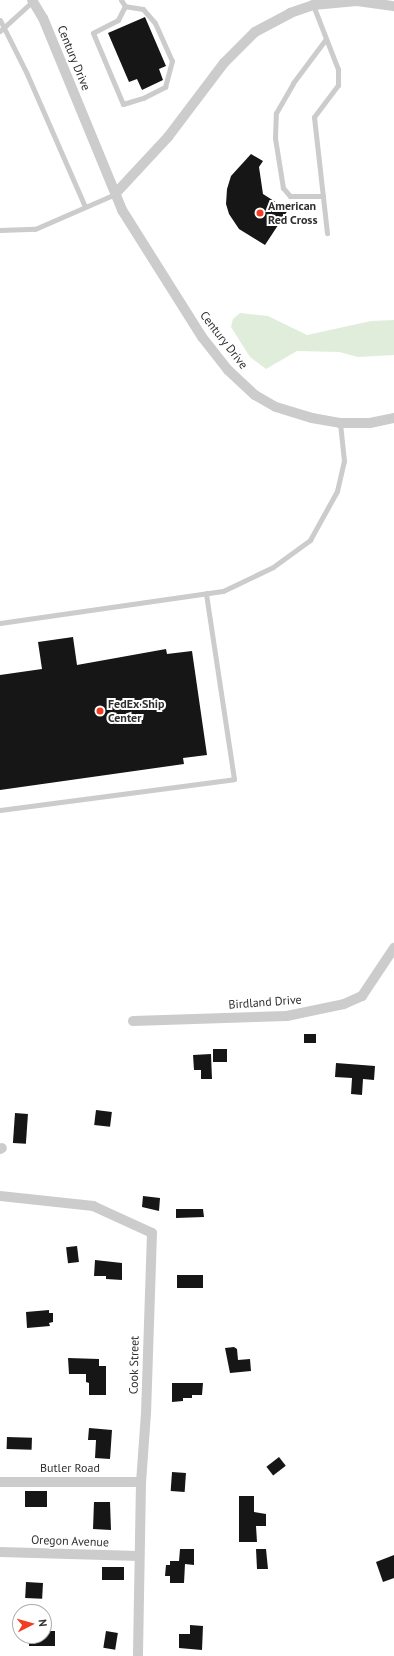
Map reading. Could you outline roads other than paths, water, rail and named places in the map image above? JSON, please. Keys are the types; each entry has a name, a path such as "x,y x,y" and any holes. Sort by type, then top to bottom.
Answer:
{"street":[{"name":"Century Drive","path":"33,0 43,18 122,210 202,337 228,370 255,394 276,406 312,418 340,423 370,423 394,418"},
{"path":"115,194 168,137 237,48 271,22 313,5 357,1 394,6"},
{"name":"Birdland Drive","path":"133,1021 287,1016 344,1004 362,996 394,948"},
{"name":"Cook Street","path":"0,1196 93,1206 152,1234 146,1413 141,1482 138,1656"},
{"name":"Butler Road","path":"0,1482 141,1482"},
{"name":"Oregon Avenue","path":"0,1552 139,1556"}],"lane":[{"path":"1,29 33,0"},
{"path":"121,0 124,6 118,20 93,33 123,104 143,98 164,87 172,61 155,23 143,10 124,6"},
{"path":"313,5 325,40 338,69 338,85 314,117 327,233"},
{"path":"0,20 1,29 27,74 85,207"},
{"path":"323,196 290,196 283,188 275,138 276,113 293,83 325,40"},
{"path":"0,230 35,229 115,194"},
{"path":"0,623 222,591 273,567 310,540 337,491 344,461 340,423"},
{"path":"0,810 234,779 206,593"}],"place":[{"name":"American Red Cross","path":"260,213"},
{"name":"FedEx Ship Center","path":"100,711"}]}
